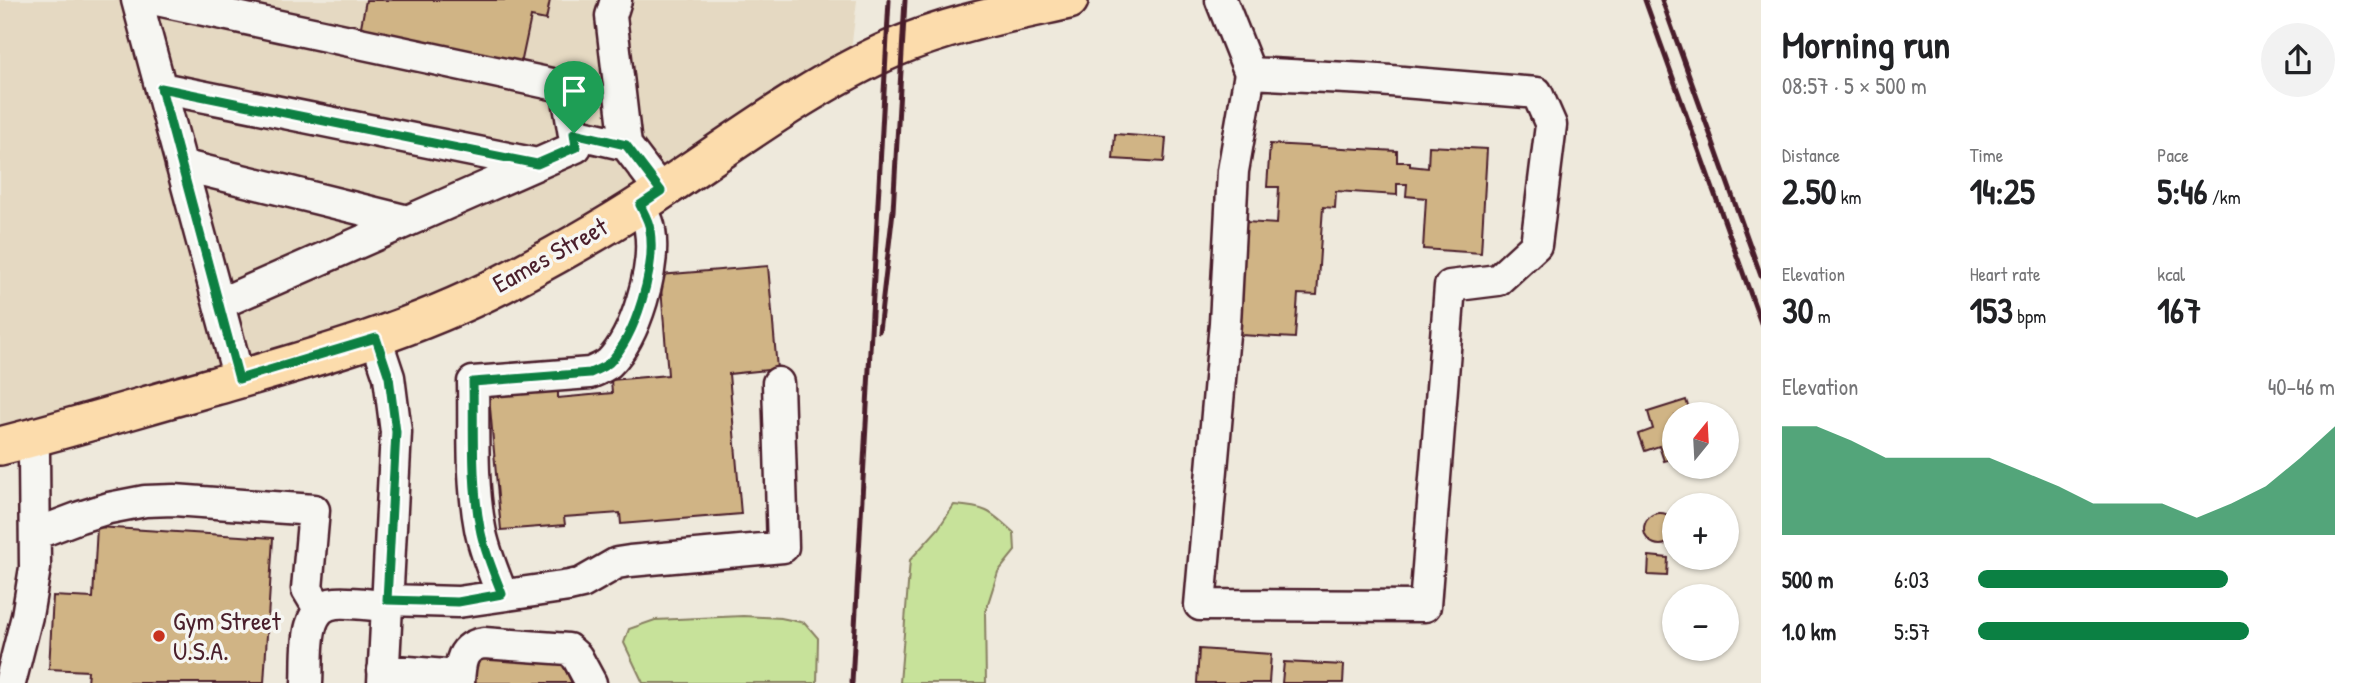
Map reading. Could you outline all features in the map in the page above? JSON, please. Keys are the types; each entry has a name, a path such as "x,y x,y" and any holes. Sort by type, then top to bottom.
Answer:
{"main road":[{"name":"Eames Street","path":"15,442 376,338 438,314 501,284 651,198 820,87 873,58 944,30 1069,0"}],"street":[{"path":"137,0 239,379"},
{"path":"157,0 566,87 576,147 219,304"},
{"path":"502,594 487,556 480,528 475,481 473,382 590,373 607,365 622,346 639,308 649,270 651,198 626,145 611,16 616,0"},
{"path":"1221,0 1250,74 1233,171 1225,323 1200,605 1425,606 1450,286 1498,280 1536,245 1551,125 1537,93 1366,79 1250,74"},
{"path":"161,88 537,164"},
{"path":"574,133 626,145"},
{"path":"181,165 408,222"},
{"path":"376,338 389,377 395,423 383,677 459,679 462,656 476,644 562,647 575,654 592,683"},
{"path":"307,683 310,628 313,618 328,604 458,602 582,583 617,564 629,561 783,547 778,383"},
{"path":"9,683 27,616 35,568 34,454 15,442"},
{"path":"35,534 89,514 145,501 174,500 314,510 307,589 320,609"}],"shaded area":[{"path":"0,0 857,0 850,59 645,179 551,240 455,288 271,355 0,430"}],"green space":[{"path":"954,505 974,507 987,512 1014,533 1015,551 998,572 985,613 986,683 900,683 910,560 938,529"},
{"path":"743,616 781,618 805,623 818,638 817,683 643,683 624,643 629,629 655,620"}],"building":[{"path":"366,0 550,0 546,20 531,17 520,69 359,37"},
{"path":"1115,134 1166,138 1164,162 1113,159"},
{"path":"1270,144 1397,151 1397,162 1410,162 1410,166 1428,168 1429,146 1487,149 1481,253 1423,249 1426,198 1406,196 1407,184 1397,184 1397,195 1336,191 1335,208 1323,207 1317,295 1298,294 1295,338 1240,335 1246,222 1277,224 1279,187 1267,187"},
{"path":"768,266 777,369 729,374 741,514 621,524 620,513 564,517 565,525 501,530 489,396 558,390 558,398 612,393 611,380 668,375 660,275"},
{"path":"1662,408 1662,455 1659,446 1645,451 1639,434 1653,429 1648,412"},
{"path":"1660,513 1660,545 1649,540 1644,529 1649,518"},
{"name":"Gym Street U.S.A.","path":"97,527 273,538 264,683 87,683 88,671 49,669 53,596 93,598"},
{"path":"1649,556 1662,557 1662,570 1667,570 1667,576 1648,575"},
{"path":"1199,649 1271,654 1269,683 1197,683"},
{"path":"476,654 560,659 572,683 475,683"},
{"path":"1284,662 1344,665 1343,683 1282,683"}],"railway":[{"path":"852,683 889,0"},
{"path":"879,331 893,211 905,0"},
{"path":"1645,0 1761,323"},
{"path":"1662,0 1761,276"}],"place":[{"name":"Gym Street U.S.A.","path":"159,636"}],"route":[{"path":"161,88 537,164 576,147 574,133 626,145 661,191 640,205 650,230 651,248 649,270 639,308 622,346 607,365 590,373 473,382 475,481 480,528 487,556 502,594 458,602 387,600 396,432 389,377 376,338 239,379 161,88"}]}
